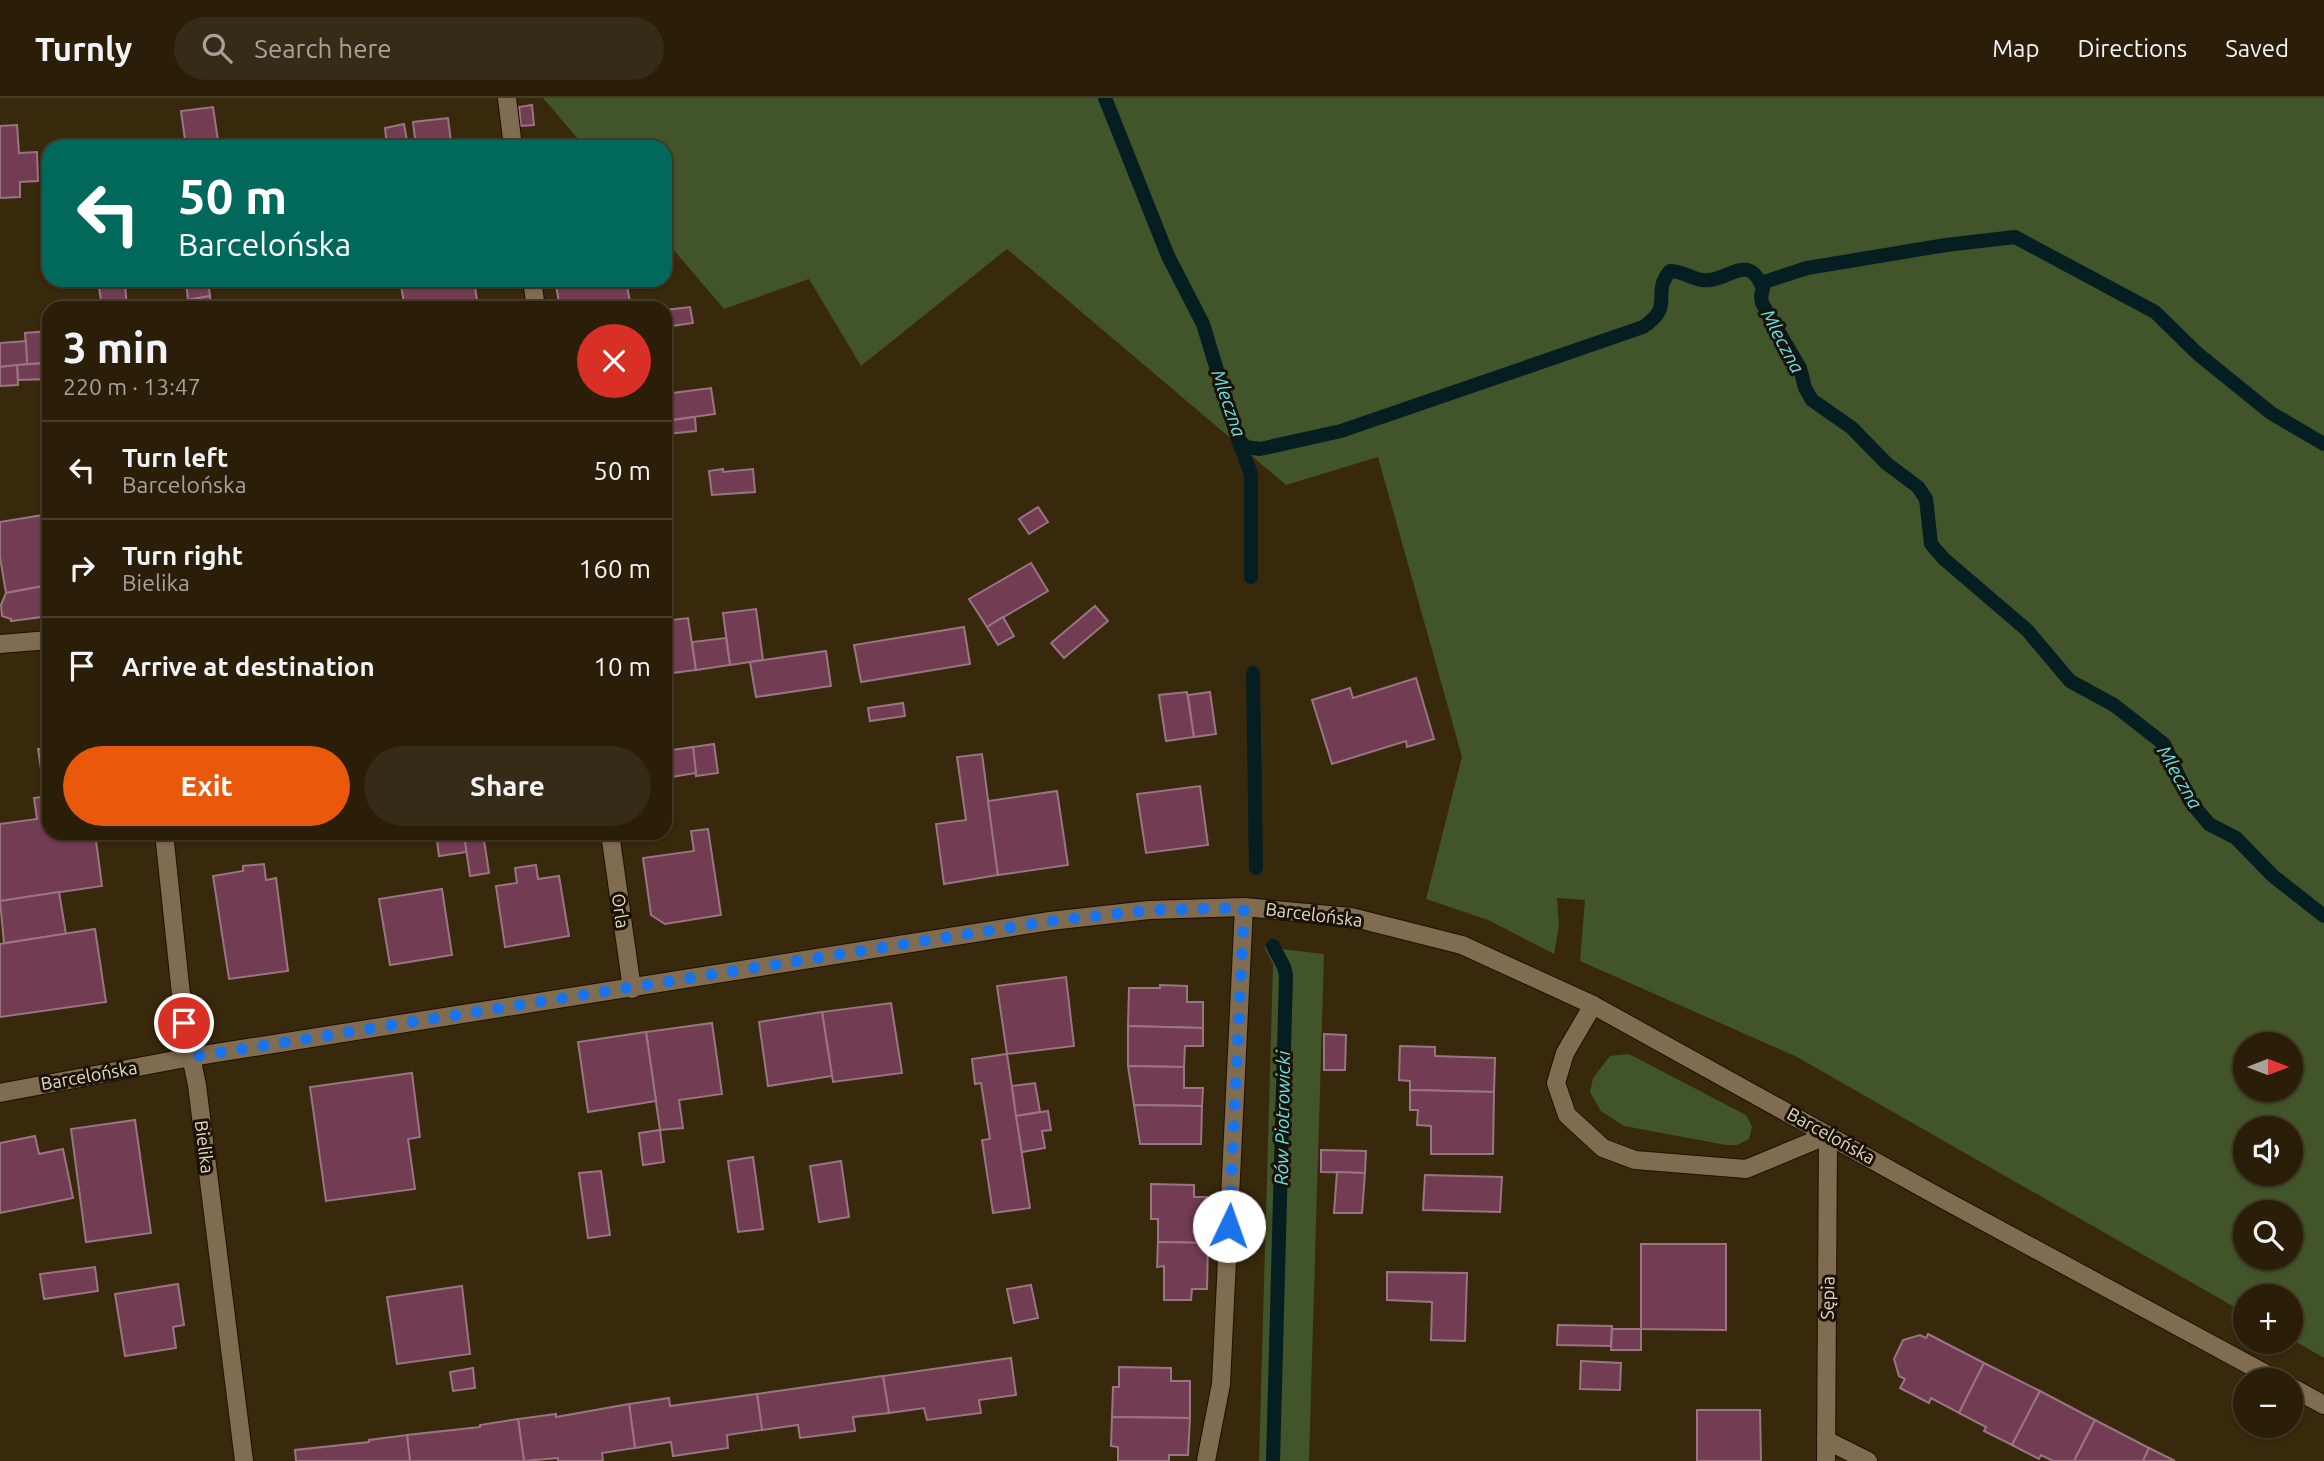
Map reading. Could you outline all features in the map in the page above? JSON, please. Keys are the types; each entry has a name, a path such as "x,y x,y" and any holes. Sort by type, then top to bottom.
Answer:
{"street":[{"path":"507,98 512,140"},
{"path":"0,644 42,641"},
{"name":"Bielika","path":"165,840 184,1023 197,1085 244,1461"},
{"name":"Orla","path":"611,840 632,989"},
{"path":"1206,1461 1221,1384 1244,908"},
{"name":"Barcelońska","path":"0,1093 191,1057 1050,921 1149,910 1244,908 1351,917 1462,944 1593,1005 2255,1368"},
{"path":"1593,1005 1565,1053 1556,1083 1567,1115 1603,1148 1635,1160 1746,1169 1828,1135"},
{"name":"Sępia","path":"1826,1461 1828,1135"},
{"path":"2303,1394 2324,1405"},
{"path":"1826,1440 1868,1461"}],"green space":[{"path":"543,98 2324,98 2324,1358 2303,1346 2303,1284 2233,1284 2233,1306 1797,1057 1580,961 1585,900 1557,898 1559,926 1554,954 1488,920 1426,899 1462,757 1378,457 1286,485 1007,249 861,366 809,279 724,309 672,248 672,140 579,140"},
{"path":"1264,947 1324,954 1309,1461 1259,1461 1273,964"},
{"path":"1629,1054 1746,1115 1752,1127 1749,1139 1737,1145 1726,1145 1624,1126 1601,1111 1590,1092 1593,1078 1610,1056"}],"building":[{"path":"532,105 534,125 521,126 519,107"},
{"path":"213,107 218,140 185,140 181,111"},
{"path":"448,118 451,140 415,140 413,122"},
{"path":"404,124 407,140 386,140 385,128"},
{"path":"17,125 19,153 37,152 38,181 20,182 20,197 0,198 0,126"},
{"path":"99,287 125,287 126,301 101,301"},
{"path":"187,287 209,287 210,296 188,300"},
{"path":"401,287 475,287 477,300 470,301 404,301"},
{"path":"556,287 627,287 630,301 559,301"},
{"path":"210,296 210,301 188,301"},
{"path":"690,307 693,323 672,326 672,309"},
{"path":"42,332 42,363 27,364 25,333"},
{"path":"26,341 27,364 0,367 0,343"},
{"path":"42,363 42,379 18,380 17,365"},
{"path":"17,365 18,385 0,386 0,367"},
{"path":"711,388 715,414 672,420 672,393"},
{"path":"695,417 696,431 672,433 672,420"},
{"path":"723,469 723,472 753,469 755,492 712,495 709,471"},
{"path":"1038,507 1048,522 1029,534 1019,519"},
{"path":"42,515 42,586 6,593 0,557 0,522"},
{"path":"1031,563 1048,591 987,627 969,599"},
{"path":"42,586 42,617 11,621 2,616 1,605 6,593"},
{"path":"1095,606 1108,621 1064,658 1051,643"},
{"path":"756,609 763,660 730,665 723,613"},
{"path":"1003,617 1014,636 998,645 987,627"},
{"path":"688,618 696,670 672,673 672,620"},
{"path":"964,627 970,664 861,682 854,645"},
{"path":"726,638 730,665 696,670 692,642"},
{"path":"826,651 831,686 756,697 750,662"},
{"path":"1416,678 1434,739 1407,747 1406,741 1332,764 1312,700 1350,688 1353,698"},
{"path":"1187,692 1194,737 1166,741 1159,695"},
{"path":"1210,692 1216,734 1194,737 1188,695"},
{"path":"903,703 905,716 870,721 868,708"},
{"path":"714,744 718,773 696,776 693,747"},
{"path":"693,747 696,773 672,777 672,750"},
{"path":"38,749 42,749 42,775"},
{"path":"982,754 998,875 944,884 936,824 966,820 957,757"},
{"path":"1200,786 1208,845 1146,853 1137,794"},
{"path":"1057,791 1068,865 998,875 988,801"},
{"path":"42,797 42,840 96,840 102,886 0,901 0,824 37,819 34,798"},
{"path":"708,829 721,915 665,924 651,915 643,858 694,851 691,831"},
{"path":"437,840 465,840 467,852 439,856"},
{"path":"465,840 484,840 489,873 470,876"},
{"path":"264,864 266,880 276,878 288,971 229,979 213,876 243,871 243,866"},
{"path":"536,865 538,879 559,876 569,936 505,947 496,886 517,883 515,868"},
{"path":"442,889 452,955 390,965 379,899"},
{"path":"59,892 66,934 4,943 0,901"},
{"path":"95,929 106,1002 0,1017 0,944"},
{"path":"1066,977 1074,1046 1007,1054 997,986"},
{"path":"1160,985 1187,986 1187,1002 1203,1002 1203,1028 1128,1026 1129,988 1160,988"},
{"path":"891,1003 902,1073 833,1082 822,1012"},
{"path":"822,1012 832,1076 768,1086 759,1022"},
{"path":"712,1023 722,1094 679,1100 683,1128 660,1130 646,1032"},
{"path":"1128,1026 1203,1028 1203,1046 1185,1046 1184,1067 1128,1066"},
{"path":"646,1032 656,1101 588,1112 578,1042"},
{"path":"1324,1034 1346,1035 1345,1070 1324,1070"},
{"path":"1400,1046 1435,1047 1435,1056 1495,1058 1494,1092 1410,1090 1410,1081 1399,1080"},
{"path":"1007,1054 1030,1208 993,1213 982,1140 990,1139 981,1083 975,1084 972,1059"},
{"path":"1128,1066 1184,1067 1184,1088 1203,1088 1202,1106 1134,1105"},
{"path":"412,1073 420,1137 408,1139 415,1189 326,1201 310,1087"},
{"path":"1035,1083 1040,1112 1016,1116 1012,1086"},
{"path":"1410,1090 1494,1092 1493,1154 1431,1154 1431,1126 1417,1125 1418,1110 1410,1110"},
{"path":"1134,1105 1202,1106 1201,1144 1140,1144"},
{"path":"1048,1111 1051,1130 1042,1131 1045,1148 1022,1152 1016,1116"},
{"path":"135,1120 151,1233 86,1242 71,1129"},
{"path":"660,1130 664,1162 643,1165 639,1133"},
{"path":"35,1136 39,1154 63,1149 73,1198 0,1213 0,1143"},
{"path":"1321,1150 1366,1151 1365,1173 1321,1172"},
{"path":"753,1157 763,1229 738,1232 728,1161"},
{"path":"841,1161 849,1217 819,1222 810,1166"},
{"path":"601,1171 610,1235 588,1238 579,1173"},
{"path":"1337,1172 1365,1173 1362,1213 1334,1213"},
{"path":"1425,1175 1502,1177 1500,1212 1423,1210"},
{"path":"1151,1184 1194,1185 1194,1197 1207,1197 1208,1243 1158,1242 1158,1219 1151,1219"},
{"path":"1158,1242 1208,1243 1207,1289 1192,1289 1191,1300 1164,1300 1164,1266 1157,1267"},
{"path":"1641,1244 1726,1244 1726,1330 1641,1329"},
{"path":"95,1267 98,1291 44,1299 40,1274"},
{"path":"1387,1272 1467,1273 1465,1341 1431,1340 1432,1302 1387,1300"},
{"path":"178,1284 184,1325 173,1327 176,1348 125,1356 115,1294"},
{"path":"1031,1285 1038,1318 1014,1323 1007,1289"},
{"path":"462,1286 470,1354 397,1364 387,1297"},
{"path":"1558,1325 1612,1326 1611,1346 1557,1345"},
{"path":"1612,1329 1641,1329 1641,1350 1611,1350"},
{"path":"1928,1334 1984,1363 1959,1413 1931,1398 1929,1403 1900,1388 1905,1379 1899,1376 1894,1359 1903,1340 1920,1335 1926,1338"},
{"path":"1011,1358 1016,1395 979,1400 981,1413 927,1420 924,1408 889,1413 883,1376"},
{"path":"1581,1361 1621,1363 1620,1390 1580,1389"},
{"path":"1984,1363 2040,1391 2012,1445 1984,1431 1986,1427 1959,1413"},
{"path":"1119,1367 1171,1368 1171,1381 1190,1381 1190,1418 1112,1417 1113,1387 1119,1387"},
{"path":"473,1368 475,1388 453,1391 450,1372"},
{"path":"883,1376 889,1413 853,1417 855,1431 800,1438 798,1425 762,1430 757,1394"},
{"path":"2040,1391 2095,1420 2074,1461 2053,1461 2041,1455 2039,1459 2012,1445"},
{"path":"757,1394 762,1430 727,1435 728,1448 673,1456 671,1442 635,1448 629,1404 669,1398 670,1406"},
{"path":"629,1404 635,1448 602,1453 603,1461 558,1461 558,1458 524,1461 518,1419 556,1414 556,1417"},
{"path":"1697,1410 1760,1410 1761,1461 1697,1461"},
{"path":"1112,1417 1190,1418 1188,1455 1169,1455 1169,1461 1118,1461 1118,1447 1111,1446"},
{"path":"518,1419 524,1461 410,1461 407,1435 480,1427"},
{"path":"2095,1420 2149,1448 2143,1461 2074,1461"},
{"path":"407,1435 410,1461 296,1461 295,1450"},
{"path":"2149,1448 2175,1461 2143,1461"}],"waterway":[{"name":"Mleczna","path":"1105,98 1168,256 1203,324 1251,474 1251,577"},
{"path":"1761,283 1807,268 1946,245 2015,237 2155,312 2198,354 2271,413 2324,444"},
{"name":"Mleczna","path":"1238,439 1246,447 1260,449 1341,431 1643,327 1653,319 1661,306 1664,279 1670,271 1702,280 1711,280 1736,271 1751,271 1763,289 1762,303 1800,368 1805,388 1812,400 1852,428 1886,463 1918,487 1926,499 1931,544 1944,559 2027,630 2070,681 2114,705 2164,744 2190,801 2209,824 2236,838 2273,876 2324,916"},
{"name":"Rów Piotrowicki","path":"1253,673 1256,868"},
{"name":"Rów Piotrowicki","path":"1273,946 1286,975 1273,1461"}],"route":[{"path":"184,1023 191,1057 1050,921 1149,910 1244,908 1229,1226"}]}
